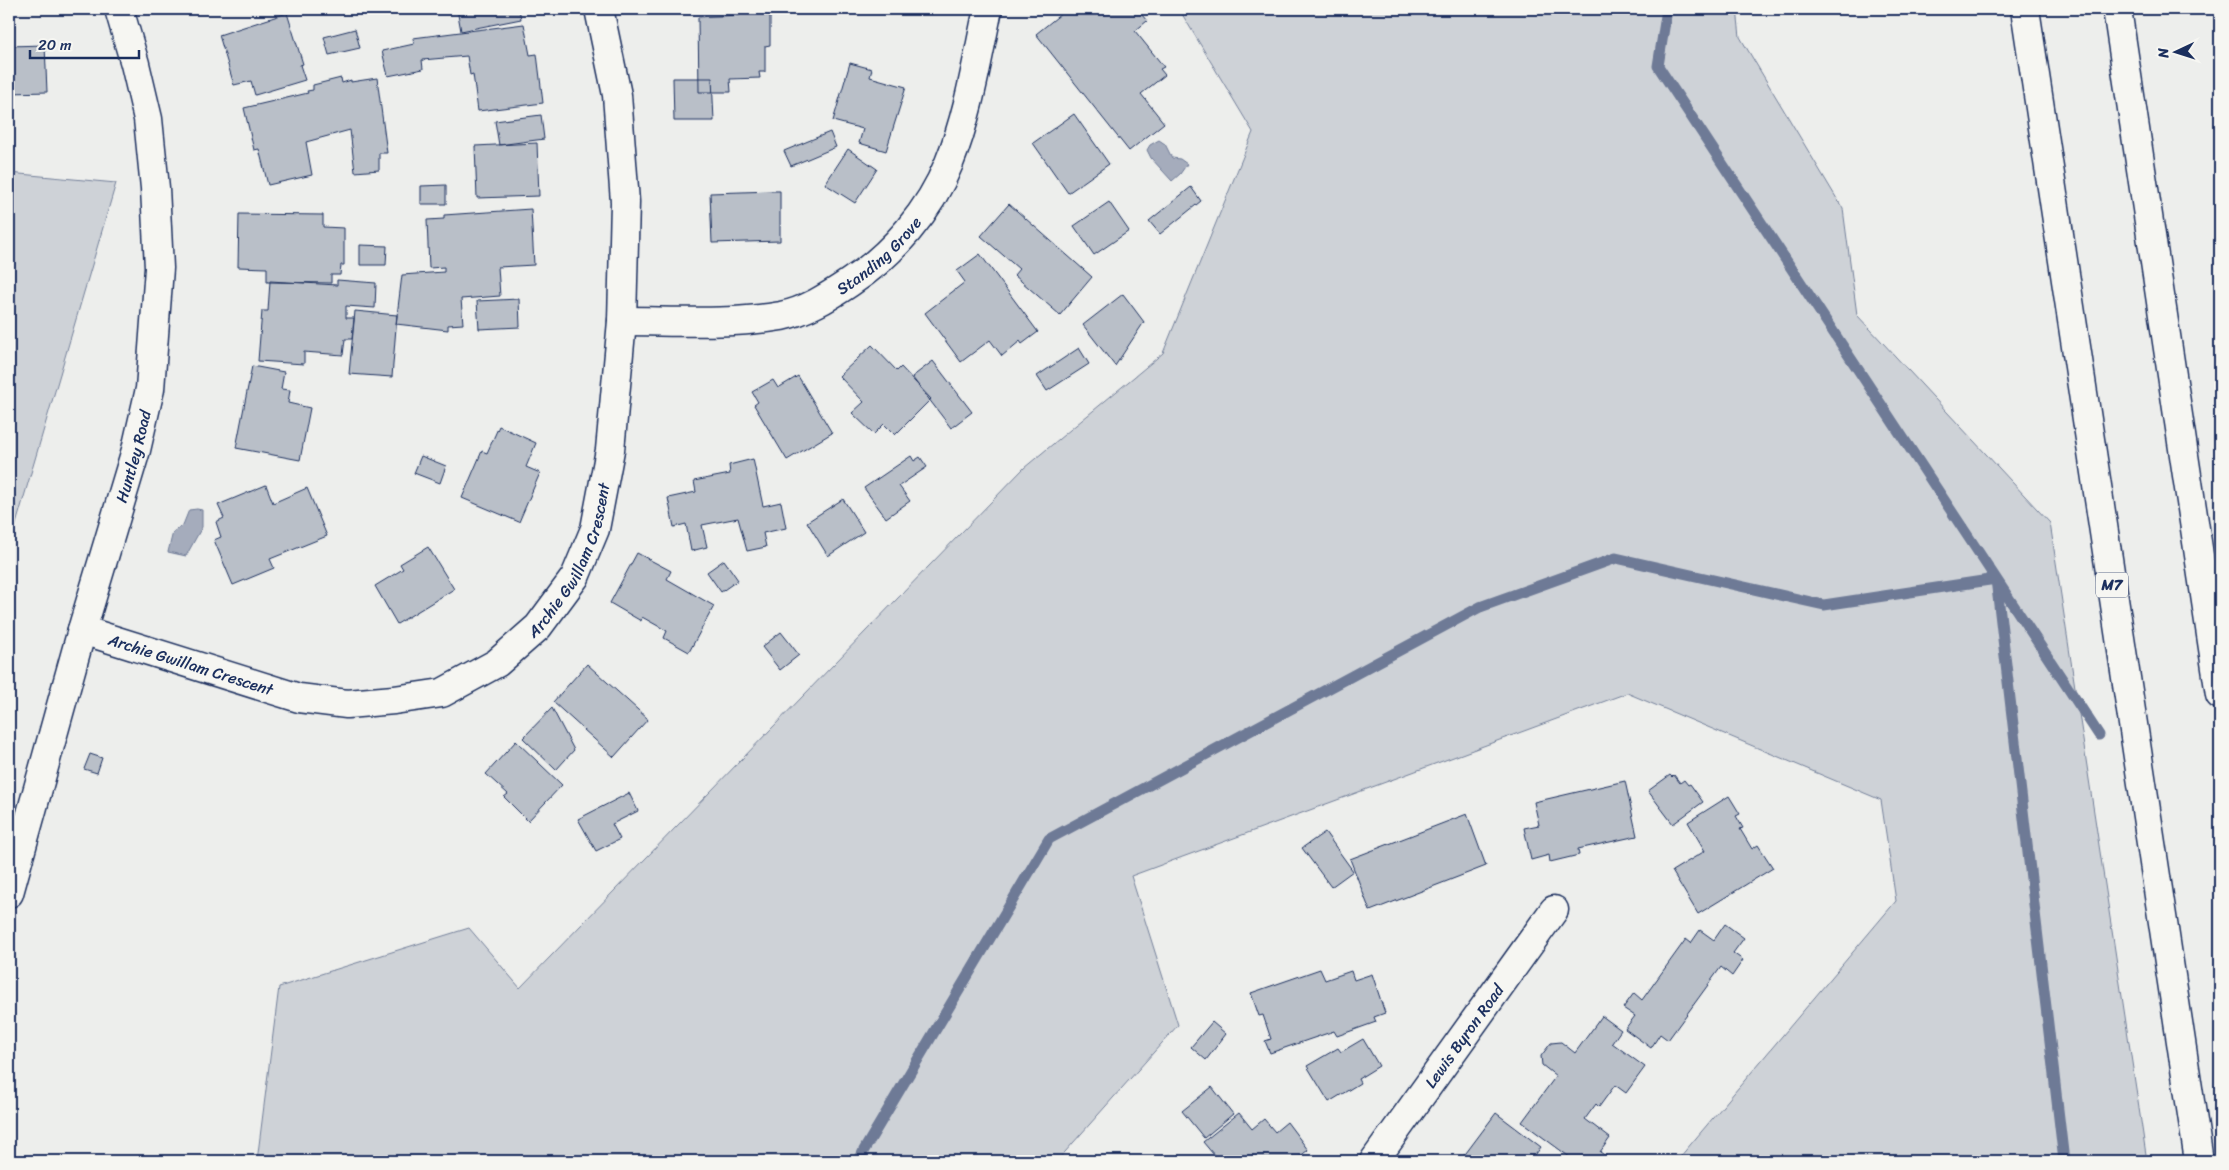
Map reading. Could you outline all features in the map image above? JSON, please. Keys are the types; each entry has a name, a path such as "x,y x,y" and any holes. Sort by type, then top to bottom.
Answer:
{"main road":[{"name":"Huntley Road","path":"9,893 82,630 136,450 150,389 159,268 155,188 148,119 136,64 119,9"},
{"name":"Archie Gwillam Crescent","path":"82,630 299,698 347,704 442,693 497,663 538,627 575,577 595,529 610,450 622,321 625,202 617,95 598,9"},
{"name":"Standing Grove","path":"622,321 738,322 783,315 822,301 865,273 901,238 925,208 949,163 967,104 988,9"},
{"name":"M7","path":"2025,9 2199,1161"},
{"path":"2117,9 2220,695"},
{"name":"Lewis Byron Road","path":"1374,1161 1554,910"}],"shaded area":[{"path":"1179,9 1737,9 1740,37 1843,209 1857,315 2050,523 2147,1161 1851,1161 1829,1157 1680,1157 1896,901 1881,800 1627,693 1131,876 1178,1025 1057,1161 257,1161 279,987 469,928 520,988 1024,468 1163,353 1253,132"},
{"path":"9,173 116,183 9,548"}],"water":[{"path":"1159,140 1165,144 1172,158 1180,159 1187,164 1172,181 1151,158 1147,150 1150,145"},
{"path":"189,510 202,510 202,527 186,556 168,552 173,532 183,525"}],"building":[{"path":"457,9 519,9 521,19 461,31"},
{"path":"740,9 792,9 791,15 770,14 770,45 765,46 765,72 759,72 760,78 730,79 731,92 699,92 698,17 740,15"},
{"path":"1067,9 1137,9 1147,21 1135,31 1164,67 1160,69 1165,75 1141,94 1164,123 1129,151 1036,34"},
{"path":"9,12 13,33 9,34"},
{"path":"287,13 303,64 300,65 305,80 255,95 251,81 234,85 219,35"},
{"path":"524,24 530,55 537,54 543,103 478,111 473,74 470,75 467,56 422,60 423,69 388,76 382,51 414,44 413,38"},
{"path":"355,29 360,48 329,55 324,37"},
{"path":"45,45 47,92 11,93 12,119 9,119 9,46"},
{"path":"850,63 872,69 870,77 906,87 886,151 859,143 863,129 833,121"},
{"path":"341,78 342,83 351,80 351,82 377,78 387,153 379,153 379,170 355,172 350,130 306,142 312,175 268,185 259,149 254,150 244,108 308,93 307,91 313,90 313,85"},
{"path":"673,78 712,78 714,121 674,121"},
{"path":"1074,114 1109,164 1068,193 1033,143"},
{"path":"541,115 544,139 499,145 495,121"},
{"path":"830,132 836,147 791,166 784,151"},
{"path":"537,143 539,196 477,198 475,146"},
{"path":"848,149 877,169 855,203 825,184"},
{"path":"446,185 446,204 421,204 421,186"},
{"path":"1191,187 1201,201 1160,234 1149,221"},
{"path":"780,191 780,241 712,243 710,193"},
{"path":"1109,202 1129,231 1094,255 1074,226"},
{"path":"1009,204 1092,277 1060,315 1014,275 1019,269 981,236"},
{"path":"531,209 534,265 498,267 500,296 461,299 463,324 448,325 448,330 396,324 402,275 444,272 444,267 429,268 427,220 444,219 444,215"},
{"path":"239,214 323,215 323,227 344,228 344,265 341,265 340,275 331,275 331,283 267,282 267,268 238,267"},
{"path":"360,245 387,246 386,265 360,265"},
{"path":"980,254 1038,332 1022,344 1020,341 1002,356 990,340 961,362 925,313 965,282 957,271"},
{"path":"337,280 376,283 375,308 346,306 346,318 354,318 352,339 345,339 343,355 304,352 304,364 258,361 262,311 268,311 270,281 337,285"},
{"path":"1123,294 1144,322 1115,366 1083,325"},
{"path":"519,299 520,327 479,329 477,301"},
{"path":"355,311 397,315 392,377 349,374"},
{"path":"872,345 897,371 901,367 931,399 895,435 884,424 874,434 852,413 864,402 839,376"},
{"path":"1079,348 1089,364 1047,391 1037,376"},
{"path":"933,361 972,412 951,428 912,377"},
{"path":"252,366 284,372 281,389 290,390 288,403 310,408 300,460 236,448"},
{"path":"798,376 832,433 787,460 754,405 758,402 752,392 773,380 778,388"},
{"path":"499,426 536,443 526,467 540,473 519,522 462,498 482,451 487,453"},
{"path":"421,456 446,466 440,483 414,473"},
{"path":"911,456 914,461 920,457 927,467 899,486 910,501 886,518 864,488"},
{"path":"753,459 763,506 781,502 786,528 763,533 766,547 747,551 738,518 702,525 707,547 691,551 686,524 674,527 668,498 696,492 694,481 730,474 729,465"},
{"path":"266,485 273,503 307,488 327,536 270,559 274,568 233,585 214,540 221,537 216,522 224,518 218,505"},
{"path":"843,499 864,532 828,556 807,522"},
{"path":"428,547 454,589 397,624 375,586 403,569 400,564"},
{"path":"637,553 671,571 667,579 714,606 689,652 664,638 667,631 642,617 641,621 610,603"},
{"path":"724,560 738,580 721,592 707,572"},
{"path":"781,632 799,655 780,670 762,647"},
{"path":"587,664 648,719 614,757 553,702"},
{"path":"552,708 574,750 556,770 523,738"},
{"path":"516,741 562,785 528,821 504,797 508,794 486,774"},
{"path":"90,754 102,758 97,773 84,769"},
{"path":"1670,775 1672,777 1674,775 1680,783 1684,780 1688,785 1690,784 1703,802 1673,824 1648,791"},
{"path":"1625,781 1637,836 1578,849 1579,855 1550,862 1549,855 1531,860 1524,828 1539,825 1534,802"},
{"path":"629,793 638,811 612,824 620,839 596,851 578,819"},
{"path":"1729,796 1740,814 1736,816 1743,828 1740,829 1752,849 1758,845 1773,868 1698,914 1672,871 1705,851 1688,822"},
{"path":"1467,814 1486,866 1370,911 1350,859"},
{"path":"1325,832 1353,871 1331,887 1302,848"},
{"path":"1725,924 1744,938 1733,953 1743,960 1732,976 1721,967 1668,1040 1660,1034 1651,1048 1625,1029 1635,1016 1623,1008 1634,993 1642,1000 1686,939 1691,943 1700,930 1714,940"},
{"path":"1320,969 1325,980 1351,971 1354,980 1372,974 1385,1013 1374,1017 1376,1022 1337,1036 1334,1031 1270,1053 1265,1041 1271,1039 1263,1015 1259,1016 1251,993"},
{"path":"1602,1016 1621,1030 1612,1043 1645,1067 1626,1093 1615,1085 1599,1107 1596,1104 1585,1119 1610,1138 1600,1152 1613,1161 1575,1161 1522,1122 1556,1076 1542,1065 1541,1056 1551,1043 1561,1042 1575,1053"},
{"path":"1212,1022 1226,1034 1206,1060 1191,1047"},
{"path":"1363,1039 1379,1066 1358,1079 1360,1083 1329,1102 1307,1066 1338,1048 1341,1052"},
{"path":"1212,1087 1233,1114 1204,1138 1182,1111"},
{"path":"1239,1113 1252,1129 1264,1119 1275,1132 1287,1122 1308,1150 1294,1161 1219,1161 1203,1142"},
{"path":"1496,1113 1541,1147 1531,1161 1460,1161"}],"waterway":[{"path":"1667,9 1658,66 2099,735"},
{"path":"859,1161 1049,839 1480,607 1616,558 1824,605 1996,579 2064,1161"}]}
